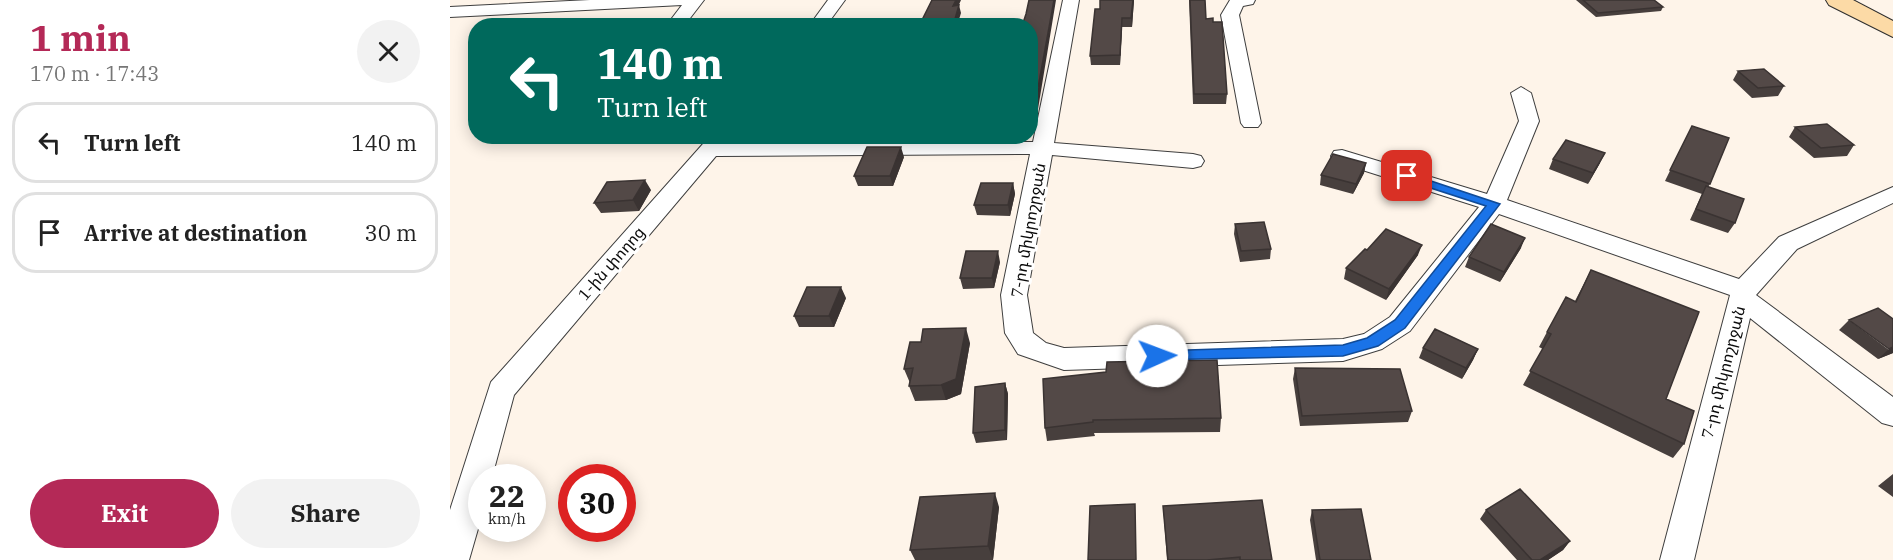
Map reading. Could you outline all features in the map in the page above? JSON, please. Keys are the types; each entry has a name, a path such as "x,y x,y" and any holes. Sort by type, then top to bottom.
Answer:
{"main road":[{"path":"1837,0 1893,30"}],"street":[{"path":"450,12 693,0"},
{"path":"680,18 693,0"},
{"path":"823,18 837,0"},
{"name":"7-րդ միկրոշրջան","path":"1071,0 1014,295 1017,334 1033,351 1064,359 1343,351 1372,342 1400,324 1494,204 1529,121 1521,93"},
{"path":"1247,0 1238,2 1230,15 1251,123"},
{"name":"1-ին փողոց","path":"452,560 501,390 715,144"},
{"path":"781,144 1043,148 1193,161"},
{"path":"1342,156 1494,204 1743,294 1893,414"},
{"name":"7-րդ միկրոշրջան","path":"1677,560 1743,294 1788,243 1889,203"}],"building":[{"path":"932,0 956,0 953,6 959,5 955,18 923,18"},
{"path":"1029,0 1054,0 1038,88 1038,18 1025,18"},
{"path":"1100,0 1133,0 1131,18 1122,18 1120,55 1090,56 1095,9 1100,9"},
{"path":"1190,0 1205,0 1206,19 1213,18 1213,22 1222,22 1227,94 1194,94"},
{"path":"1583,0 1654,0 1663,7 1598,13"},
{"path":"1764,69 1784,86 1758,88 1738,71"},
{"path":"1827,124 1854,145 1821,148 1795,127"},
{"path":"1692,126 1729,138 1710,184 1670,170"},
{"path":"1566,140 1605,153 1593,173 1553,159"},
{"path":"867,147 901,147 890,176 854,176"},
{"path":"1333,154 1366,163 1356,184 1321,175"},
{"path":"645,180 633,200 594,203 607,182"},
{"path":"981,183 1013,183 1008,205 974,205"},
{"path":"1706,186 1744,199 1735,223 1696,209"},
{"path":"1264,222 1271,249 1241,251 1235,224"},
{"path":"1491,224 1525,238 1504,272 1469,257"},
{"path":"1386,229 1422,245 1389,289 1346,268"},
{"path":"966,251 998,251 992,278 960,278"},
{"path":"1591,270 1699,312 1666,399 1694,411 1684,444 1530,371 1551,334 1547,332 1566,297 1576,302"},
{"path":"807,287 841,287 829,316 794,316"},
{"path":"1878,308 1893,319 1893,347 1889,349 1849,320"},
{"path":"966,328 956,379 941,385 909,386 913,368 904,369 910,342 921,342 923,329"},
{"path":"1435,329 1478,349 1466,368 1423,348"},
{"path":"1217,360 1221,418 1093,420 1093,422 1045,428 1043,379 1106,372 1107,362"},
{"path":"1295,368 1400,369 1412,411 1302,416"},
{"path":"1005,383 1005,430 973,433 975,387"},
{"path":"1520,489 1570,541 1540,560 1532,560 1486,510"},
{"path":"995,493 988,546 910,550 920,497"},
{"path":"1262,500 1272,560 1240,560 1240,557 1168,560 1163,506"},
{"path":"1135,504 1136,560 1088,560 1090,506"},
{"path":"1361,509 1371,560 1320,560 1312,510"}],"route":[{"path":"1157,356 1343,351 1372,342 1400,324 1494,204 1407,176"}]}
